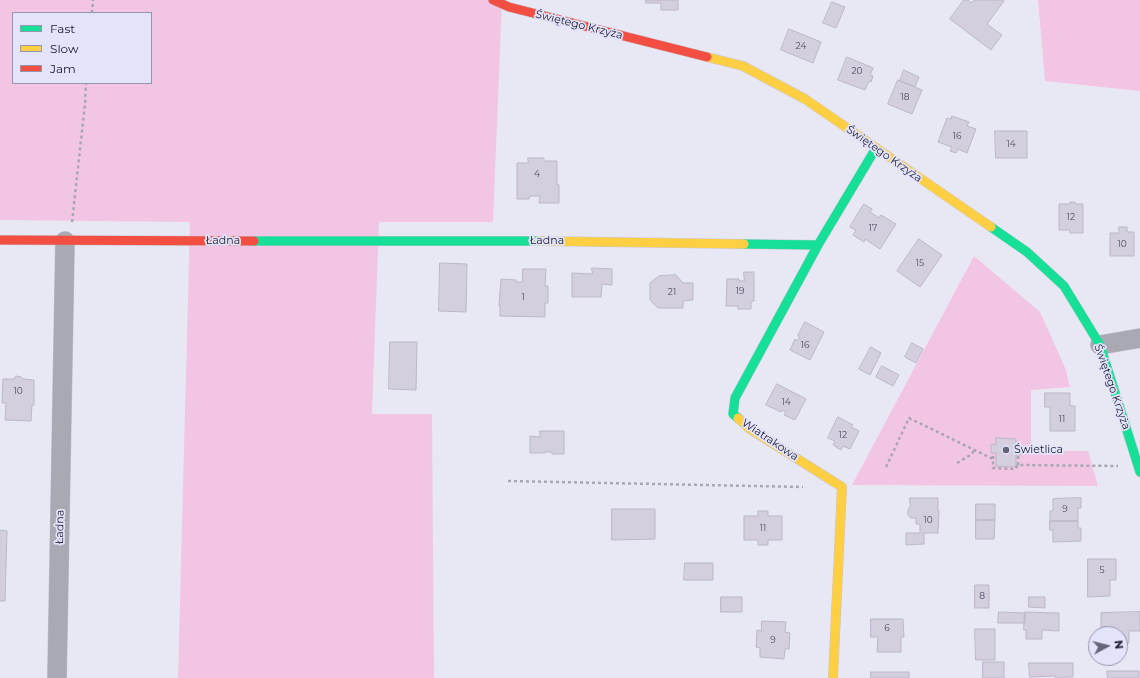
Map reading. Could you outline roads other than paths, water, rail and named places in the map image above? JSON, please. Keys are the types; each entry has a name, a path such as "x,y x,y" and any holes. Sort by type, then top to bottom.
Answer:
{"street":[{"name":"Świętego Krzyża","path":"493,0 509,7 743,66 805,99 1027,252 1064,286 1100,345 1140,472"},
{"name":"Wiatrakowa","path":"833,678 842,487 750,429 733,414 735,398 818,245 876,148"},
{"path":"0,240 65,241"},
{"name":"Ładna","path":"57,678 65,241 549,241 818,245"},
{"path":"1100,345 1140,338"}],"place":[{"name":"Świetlica","path":"1006,450"}]}
